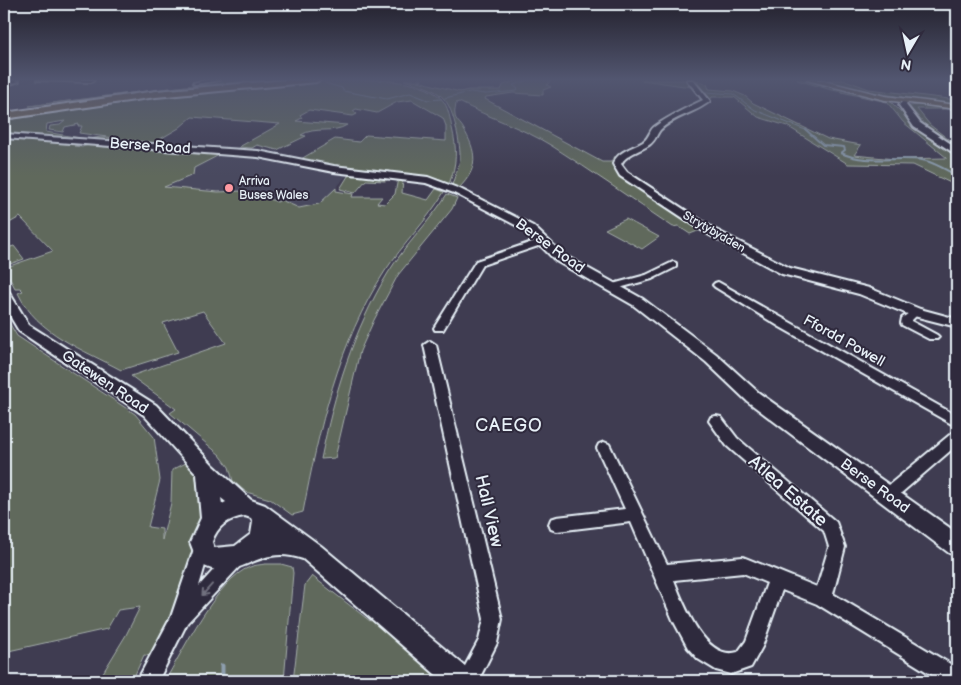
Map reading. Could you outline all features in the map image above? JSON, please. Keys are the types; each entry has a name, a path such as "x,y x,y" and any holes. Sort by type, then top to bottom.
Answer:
{"highway":[{"path":"4,114 17,112"},
{"path":"4,114 19,112"}],"main road":[{"name":"Strytybydden","path":"685,112 655,130 653,138 645,144 620,156 617,164 623,174 710,231 779,268 805,277 864,292 915,312 957,323"},
{"path":"907,112 917,125 957,152"},
{"name":"Berse Road","path":"4,136 228,150 342,170 410,177 441,184 457,190 529,228 541,242 561,258 612,287 662,319 711,358 753,397 957,546"},
{"name":"Gatewen Road","path":"4,296 24,328 150,410 206,471 251,509 313,553 462,681"},
{"path":"206,471 211,497 212,520"},
{"path":"202,548 203,534 212,520 228,510 251,509 264,523 263,531 254,547 241,556"},
{"name":"Gatewen Road","path":"202,548 206,556 214,560 241,556 262,546 277,544 296,546 313,553"}],"street":[{"path":"439,328 479,263 541,242"},
{"path":"612,287 649,276 674,265"},
{"name":"Ffordd Powell","path":"718,285 957,422"},
{"path":"915,312 906,320 906,323 933,337"},
{"name":"Hall View","path":"430,345 493,618 493,631 467,681"},
{"name":"Atlea Estate","path":"716,421 732,442 830,527 836,546 823,598"},
{"path":"888,495 957,437"},
{"path":"604,448 693,640 710,657 730,664 744,660 753,647 776,580"},
{"path":"557,524 635,515"},
{"path":"147,681 179,621 202,548"},
{"path":"179,621 241,556"},
{"path":"662,573 743,565 823,598 957,679"}],"shaded area":[{"path":"225,152 345,172 346,176 308,222 263,196 157,187"}],"green space":[{"path":"41,112 305,112 300,115 302,118 296,121 347,125 342,128 306,132 301,135 306,136 277,150 257,145 252,148 239,147 280,124 192,117 179,128 150,145 93,141 88,139 101,137 135,141 79,133 82,126 78,126 79,124 65,127 63,132 49,130 50,126 60,125 65,121 47,124 46,132 86,139 4,133 4,118"},
{"path":"323,112 354,112 357,114 353,116"},
{"path":"433,112 448,112 454,136 455,163 449,184 430,177 358,170 301,159 335,139 359,142 366,135 446,141 446,126 443,118"},
{"path":"451,112 455,112 455,117 468,137 474,160 470,174 459,188 452,185 460,153"},
{"path":"481,112 509,112 602,162 611,162 614,156 622,177 703,229 690,234 678,226 673,227 552,146"},
{"path":"752,112 772,112 828,139 861,145 854,155 895,159 947,158 903,122 895,112 901,112 914,125 957,158 957,186 913,165 848,164 787,126 758,117"},
{"path":"914,112 919,112 930,125 957,146 957,149 930,131"},
{"path":"4,137 88,143 74,146 82,147 92,144 225,152 194,168 193,175 164,187 218,192 242,191 244,194 263,196 277,202 281,200 299,208 319,204 336,188 336,191 353,194 352,197 382,197 377,203 385,204 395,194 398,178 403,179 402,193 428,200 436,189 444,192 385,271 355,327 332,387 316,449 303,512 292,515 270,499 246,492 233,481 229,467 220,455 170,413 176,409 131,376 226,343 203,311 163,323 178,352 121,370 77,348 49,330 26,307 18,293 23,291 20,288 15,288 4,268 53,251 20,217 4,226"},
{"path":"355,174 393,177 385,181 366,180 355,193 340,189 348,176"},
{"path":"447,194 457,198 452,209 398,275 360,351 335,458 321,459 346,363 365,317 388,273"},
{"path":"626,219 659,237 642,249 605,229"},
{"path":"14,246 24,259 4,266 4,249"},
{"path":"4,314 17,336 135,414 154,437 160,480 148,527 162,529 162,540 171,503 172,470 186,463 195,473 204,508 200,510 187,578 173,616 153,656 144,655 132,681 98,681 126,635 140,607 118,610 107,629 4,652"},
{"path":"265,564 281,564 292,567 293,573 284,681 165,681 202,617 226,585 238,574 250,567"},
{"path":"312,576 370,621 373,620 448,681 293,681 305,585"}],"waterway":[{"path":"760,112 806,130"},
{"path":"806,130 823,145 844,147 845,150 841,153 851,157 861,159 922,160 935,164 957,176"},
{"path":"222,666 222,681"}],"place":[{"name":"Arriva Buses Wales","path":"229,188"}],"district":[{"name":"CAEGO","path":"509,425"}]}
